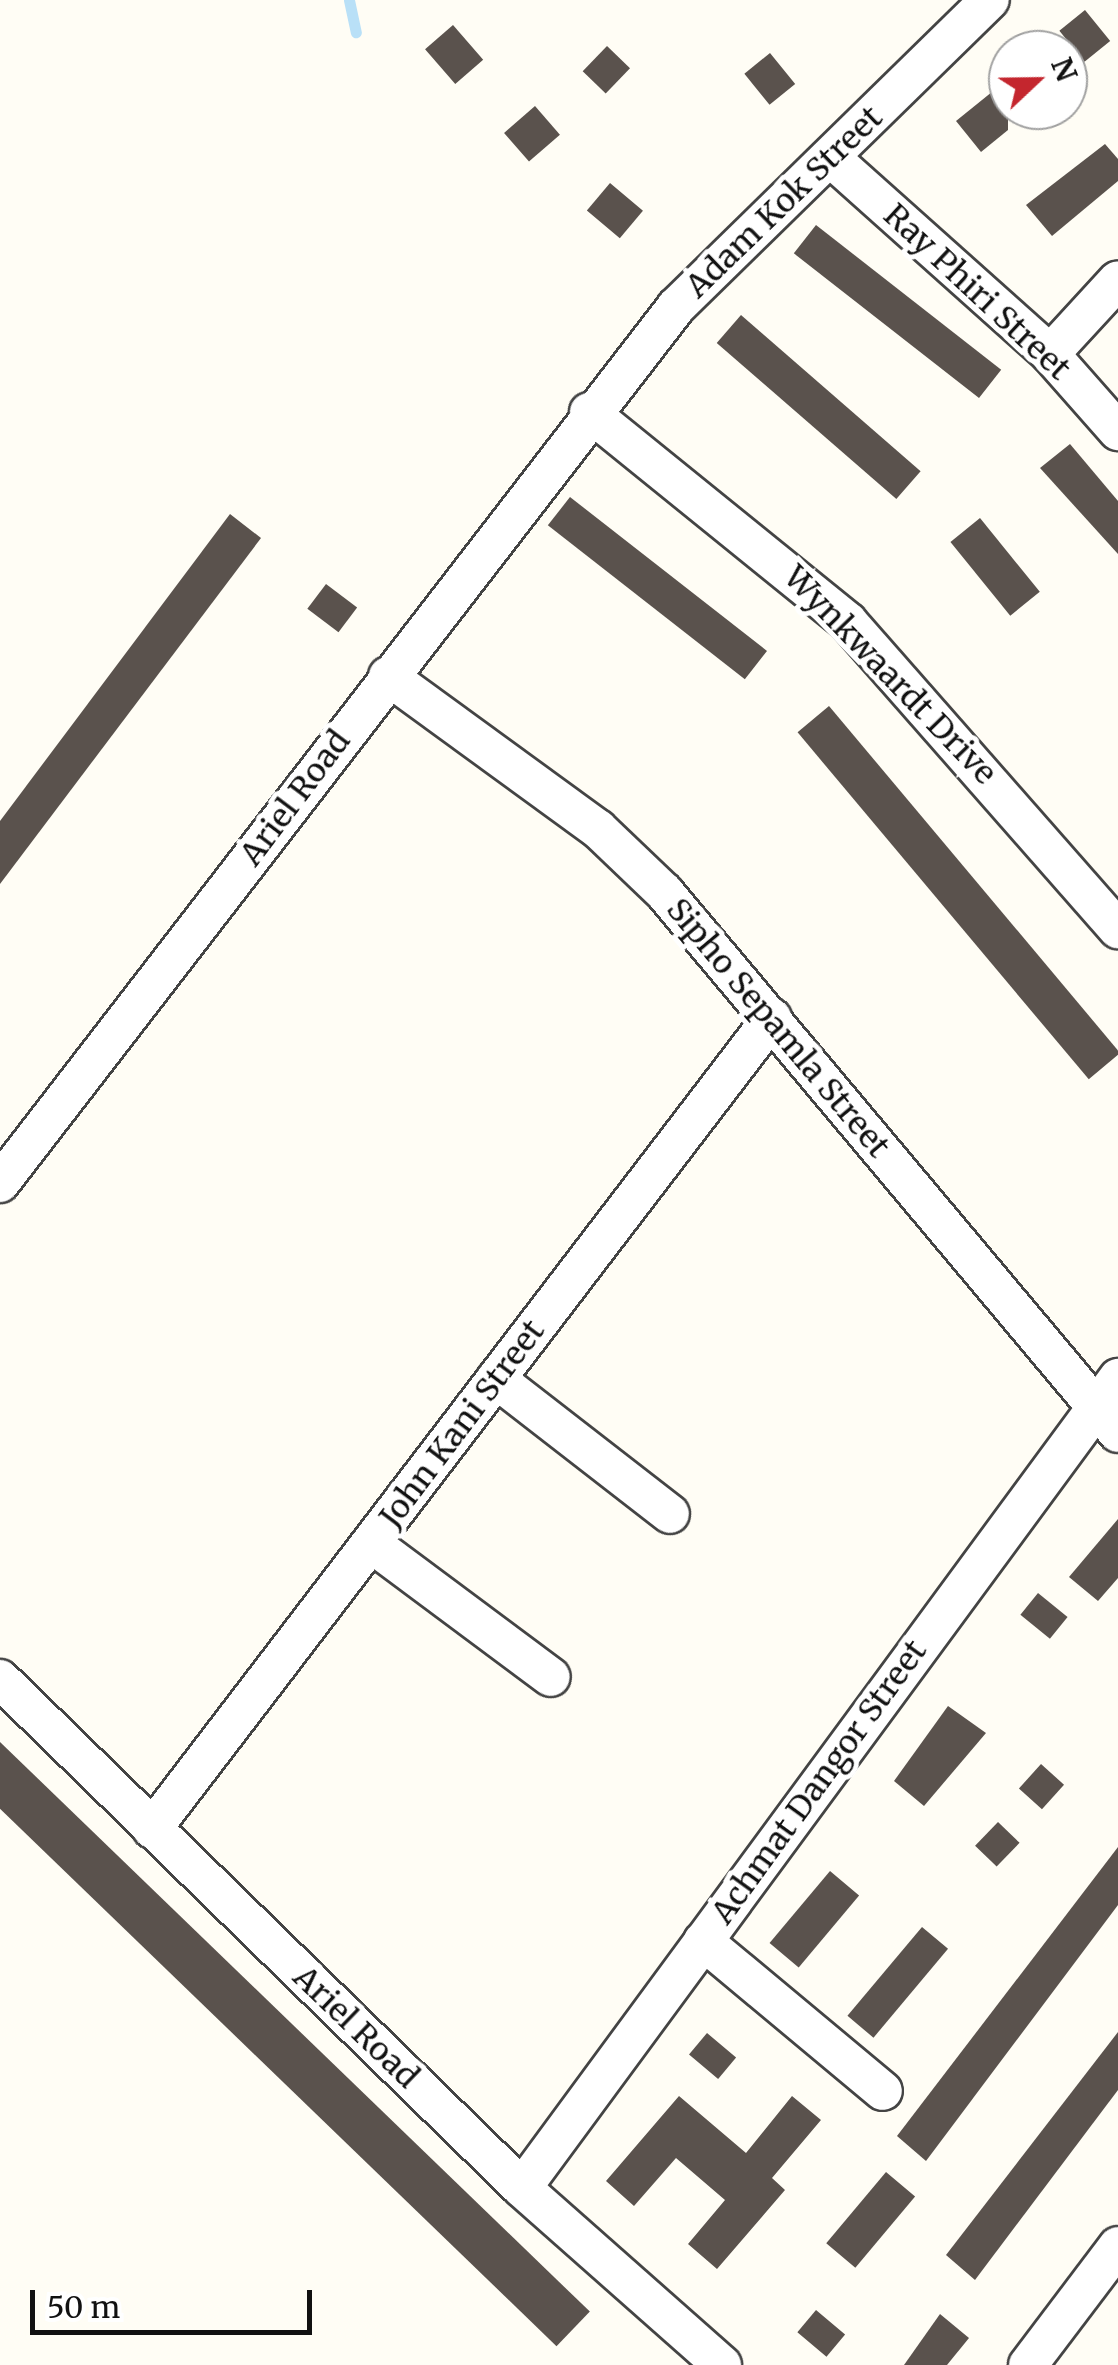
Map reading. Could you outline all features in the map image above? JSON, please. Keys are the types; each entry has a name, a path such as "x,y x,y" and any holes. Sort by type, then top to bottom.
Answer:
{"street":[{"name":"Adam Kok Street","path":"589,412 676,306 990,0"},
{"name":"Ray Phiri Street","path":"832,158 1050,354 1118,432"},
{"path":"1050,354 1118,280"},
{"name":"Ariel Road","path":"0,1183 589,412"},
{"name":"Wynkwaardt Drive","path":"589,412 848,622 1118,929"},
{"name":"Sipho Sepamla Street","path":"388,676 598,829 772,1018 1110,1405"},
{"name":"John Kani Street","path":"152,1829 772,1018"},
{"path":"496,1379 670,1514"},
{"name":"Achmat Dangor Street","path":"522,2188 703,1941 1110,1405"},
{"path":"370,1543 551,1677"},
{"name":"Ariel Road","path":"0,1679 522,2188 722,2365"},
{"path":"703,1941 882,2091"},
{"path":"1028,2365 1118,2246"}],"building":[{"path":"1085,10 1110,41 1088,59 1088,30 1060,30"},
{"path":"453,25 483,60 455,84 425,49"},
{"path":"607,46 630,68 606,93 583,71"},
{"path":"770,53 795,84 770,105 744,74"},
{"path":"988,95 988,130 1008,130 981,152 956,121"},
{"path":"535,106 560,135 529,162 504,133"},
{"path":"1105,144 1118,159 1118,181 1052,236 1026,205"},
{"path":"610,183 643,211 620,238 587,211"},
{"path":"816,225 1001,370 979,398 794,253"},
{"path":"741,315 921,471 896,499 717,343"},
{"path":"1070,444 1118,501 1118,554 1040,468"},
{"path":"570,497 767,651 745,679 548,525"},
{"path":"230,514 261,538 0,884 0,821"},
{"path":"980,518 1040,592 1010,616 950,542"},
{"path":"326,584 357,607 338,632 307,609"},
{"path":"829,706 1118,1050 1118,1055 1089,1079 798,732"},
{"path":"1118,1519 1118,1578 1098,1601 1069,1577"},
{"path":"1038,1593 1068,1617 1050,1639 1020,1615"},
{"path":"948,1706 986,1733 924,1806 894,1781"},
{"path":"0,1742 590,2312 557,2346 0,1809"},
{"path":"1041,1764 1064,1785 1042,1809 1019,1789"},
{"path":"998,1822 1020,1843 997,1867 975,1846"},
{"path":"1118,1847 1118,1905 926,2161 897,2136"},
{"path":"830,1871 859,1895 799,1967 770,1943"},
{"path":"922,1927 948,1949 873,2038 847,2016"},
{"path":"1118,2032 1118,2090 975,2280 946,2255"},
{"path":"707,2033 736,2057 718,2079 689,2054"},
{"path":"679,2096 746,2153 792,2096 821,2120 772,2178 785,2190 717,2269 688,2244 725,2200 676,2158 634,2206 606,2181"},
{"path":"886,2172 915,2196 855,2268 826,2243"},
{"path":"816,2310 845,2334 826,2357 797,2332"},
{"path":"940,2314 969,2338 947,2365 904,2365"}],"waterway":[{"path":"349,0 356,32"}]}
